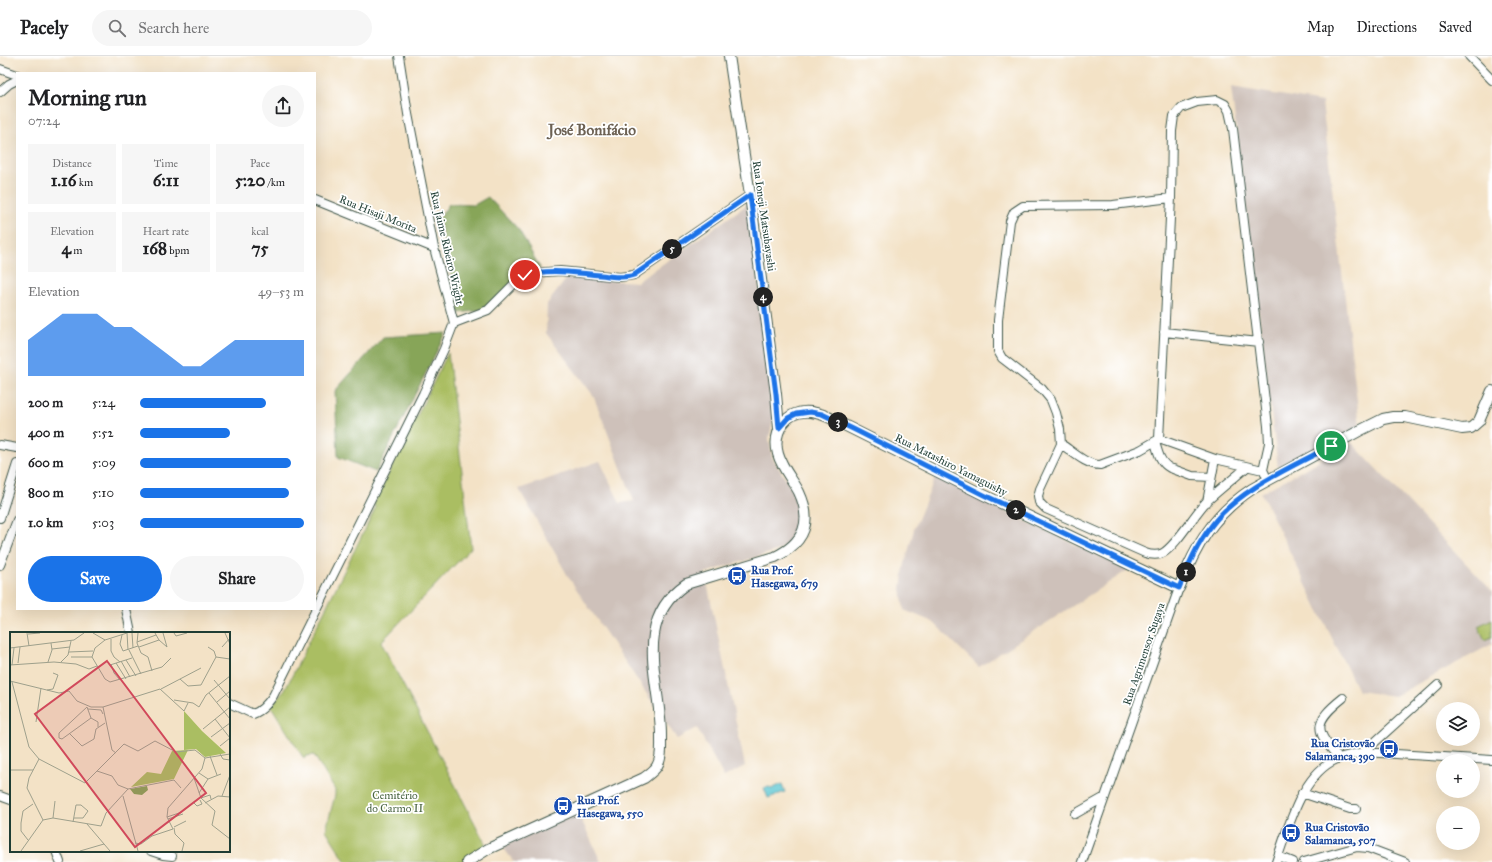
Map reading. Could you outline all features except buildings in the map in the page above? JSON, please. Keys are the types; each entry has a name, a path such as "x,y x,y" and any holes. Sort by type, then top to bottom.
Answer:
{"main road":[{"name":"Rua Ioneji Matsubayashi","path":"467,862 488,849 644,778 653,771 657,766 661,752 662,730 653,673 653,640 659,618 668,599 686,584 775,557 791,548 802,536 805,523 805,508 778,455 776,439 779,428 776,394 750,195 729,56"},
{"name":"Rua Agrimensor Sugaya","path":"1179,588 1190,559 1212,524 1266,475 1384,419 1405,417 1462,429 1471,428 1479,421 1492,391"},
{"name":"Rua Matashiro Yamaguishy","path":"779,428 788,418 796,414 810,412 822,414 984,495 1179,588"}],"street":[{"name":"Rua Jaime Ribeiro Wright","path":"399,56 408,114 434,248 454,323 488,310 525,275 560,271 620,277 634,275 750,195"},
{"path":"1469,56 1492,80"},
{"path":"0,69 16,75"},
{"path":"0,92 9,84 16,80"},
{"path":"1061,444 1087,462 1094,465 1100,465 1128,455 1157,441 1247,467 1266,475 1269,438 1233,129 1229,111 1225,104 1217,100 1197,102 1181,108 1174,116 1172,131 1171,198 1164,332 1157,441 1161,461 1165,465 1192,476 1211,477"},
{"path":"1171,198 1113,205 1023,206 1014,212 1010,221 998,320 998,351 1005,361 1042,389 1051,400 1060,428 1061,444 1040,489 1038,496 1039,502 1046,509 1145,553 1152,555 1164,553 1207,502 1247,467"},
{"name":"Rua Hisaji Morita","path":"316,200 434,248"},
{"path":"316,610 420,401 444,349 454,323"},
{"path":"1164,332 1259,342"},
{"path":"0,445 16,448"},
{"path":"1207,502 1215,458"},
{"path":"0,518 16,467"},
{"path":"0,565 16,523"},
{"name":"Rua Agrimensor Sugaya","path":"1082,862 1179,588"},
{"path":"126,610 131,632"},
{"path":"230,703 235,704 253,714 266,705 273,696 316,610"},
{"path":"1364,752 1438,685"},
{"path":"1339,758 1329,748 1320,726 1321,719 1328,710 1343,698"},
{"path":"1293,862 1277,859 1302,793 1310,780 1319,771 1339,758 1364,752 1492,760"},
{"path":"1302,793 1350,809 1356,809"},
{"path":"0,796 10,800"},
{"path":"1075,814 1105,797"},
{"path":"1304,862 1357,847 1362,847 1405,862"},
{"path":"56,852 60,862"},
{"path":"154,852 172,856"}],"shaded area":[{"path":"1231,87 1322,102 1360,426 1278,468"},
{"path":"748,204 775,410 769,439 772,457 794,493 799,505 799,516 798,529 792,540 779,550 705,573 745,766 724,777 697,728 677,739 569,578 519,489 600,461 620,503 634,501 593,395 546,333 547,304 567,278 637,282"},
{"path":"1352,443 1492,591 1492,644 1395,696 1358,691 1261,493"},
{"path":"935,478 1128,570 979,667 933,622 904,610 901,589 904,568 914,529"},
{"path":"576,808 601,862 514,862 502,846"}],"green space":[{"path":"488,197 519,230 540,268 484,310 459,313 439,219 449,204 474,205"},
{"path":"446,333 376,472 338,457 335,391 383,337"},
{"name":"Cemitério do Carmo II","path":"448,353 471,548 381,642 487,847 463,862 346,862 326,830 335,790 314,755 306,756 304,759 271,706 285,690 376,507 373,505"},
{"path":"1492,619 1492,637 1485,640 1478,626"}],"water":[{"path":"782,784 785,792 768,798 764,788 770,787 771,789"}],"place":[{"name":"Rua Prof. Hasegawa, 679","path":"737,576"},
{"name":"Rua Cristovão Salamanca, 390","path":"1389,749"},
{"name":"Rua Prof. Hasegawa, 550","path":"563,806"},
{"name":"Rua Cristovão Salamanca, 507","path":"1291,833"}],"district":[{"name":"José Bonifácio","path":"592,130"}],"route":[{"path":"525,275 560,271 620,277 634,275 750,195 779,416 779,428 788,418 796,414 810,412 822,414 984,495 1179,588 1190,559 1212,524 1229,507 1240,497 1331,446"}]}
